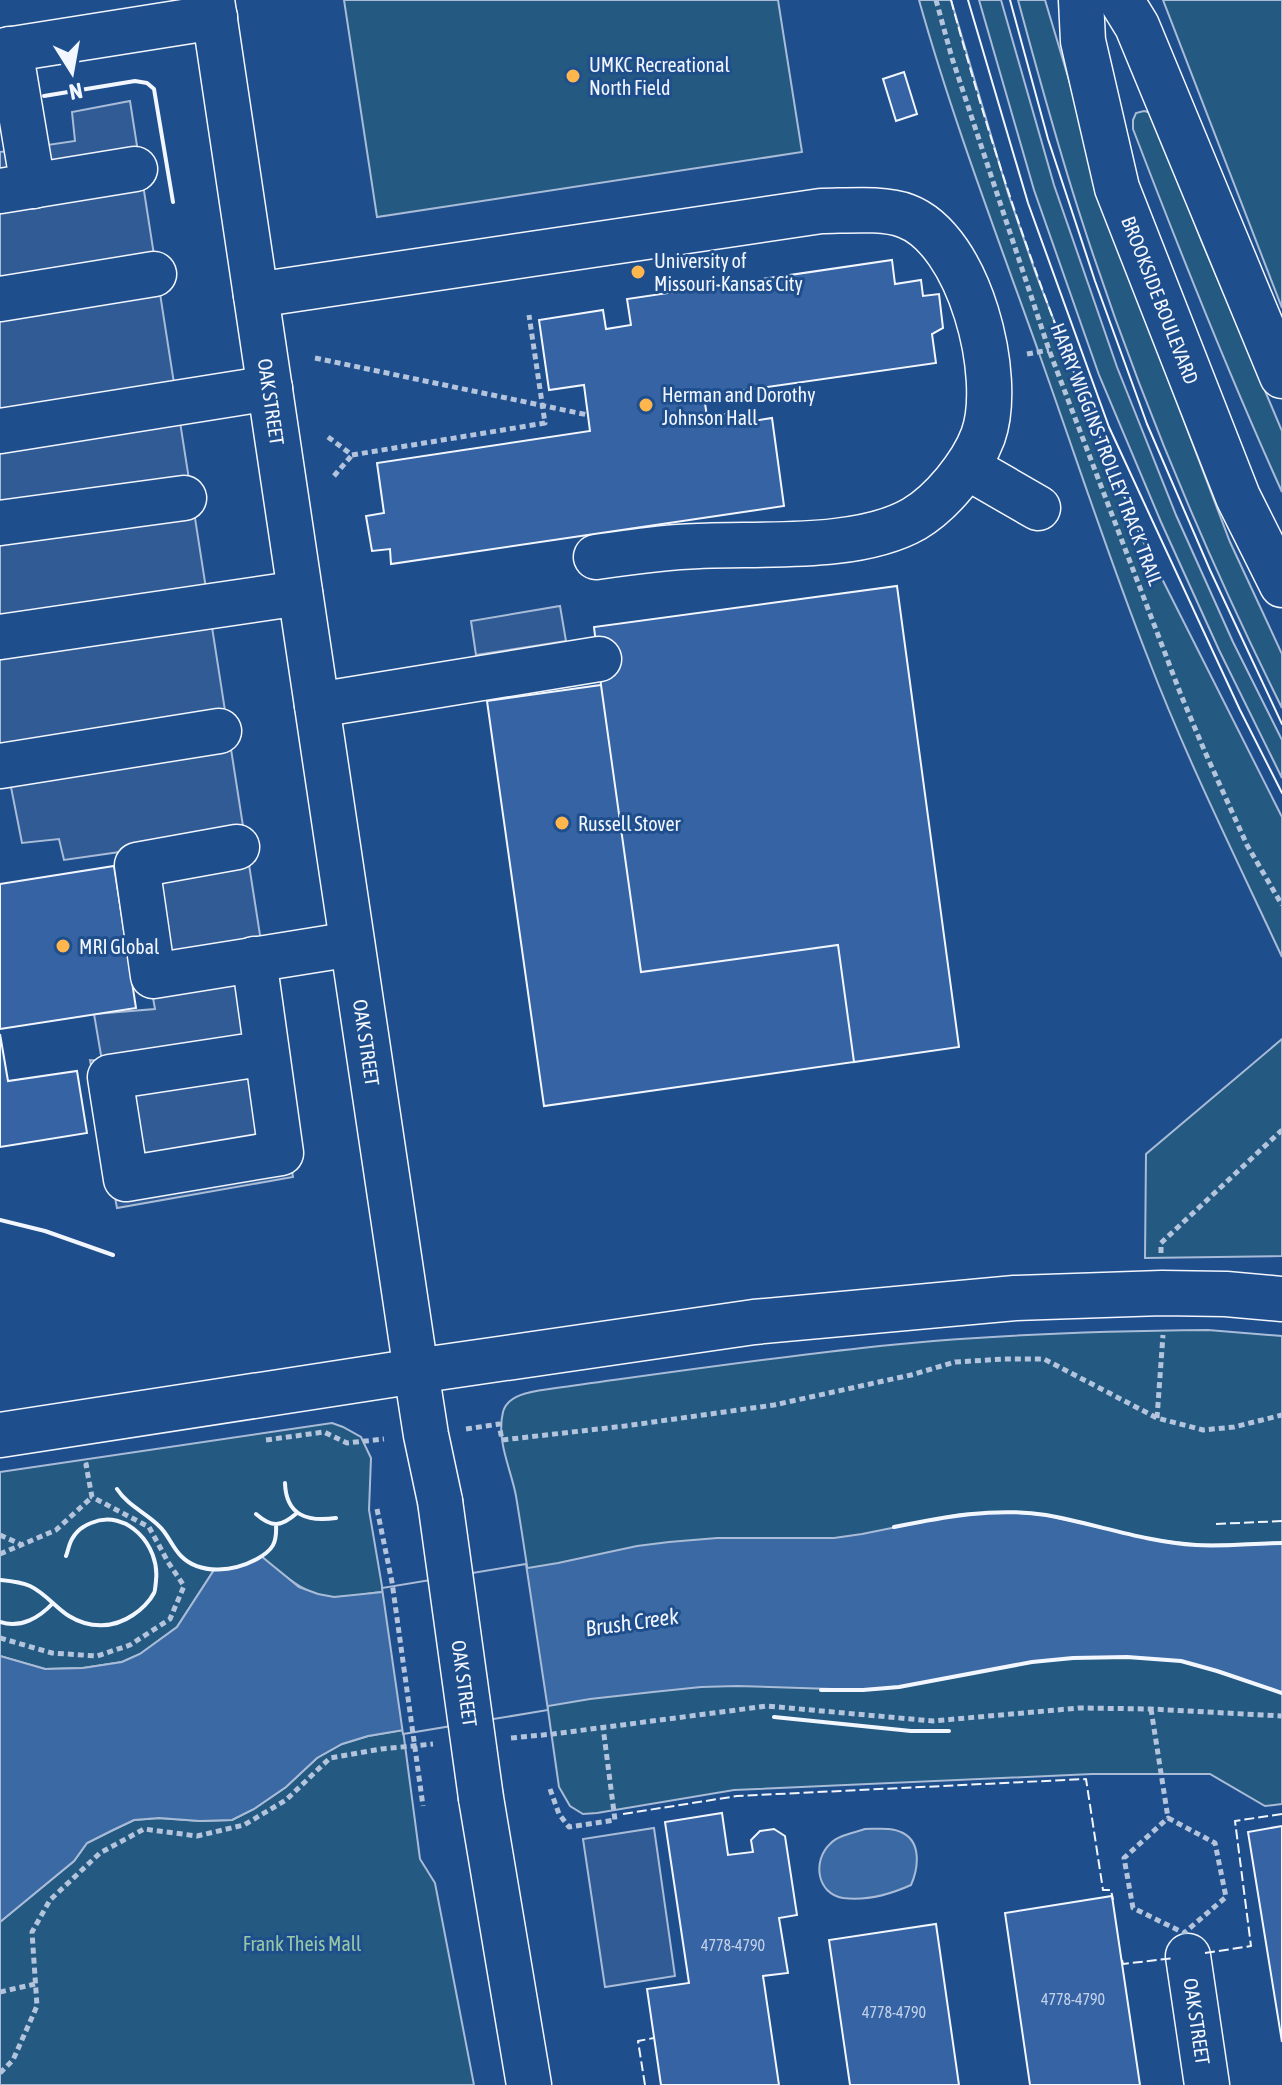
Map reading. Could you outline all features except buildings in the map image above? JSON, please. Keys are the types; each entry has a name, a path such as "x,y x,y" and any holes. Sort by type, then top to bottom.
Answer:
{"main road":[{"name":"BROOKSIDE BOULEVARD","path":"1081,0 1083,41 1117,188 1238,497 1282,585"},
{"path":"1121,0 1137,26 1282,376"},
{"path":"135,169 17,188 5,50 214,8"},
{"name":"OAK STREET","path":"214,8 416,1371 440,1501 481,1798 529,2085"},
{"path":"256,295 821,211 869,210 906,216 929,231 950,254 966,285 989,362 990,396 983,435 967,467 933,506 912,520 885,531 838,540 651,549 596,557"},
{"path":"0,299 154,274"},
{"path":"0,431 270,388"},
{"path":"967,467 1038,508"},
{"path":"0,523 184,498"},
{"path":"0,637 300,593"},
{"path":"317,705 599,659"},
{"path":"0,766 219,731"},
{"path":"237,847 137,865 153,976 352,944"},
{"path":"254,959 267,1053"},
{"path":"0,1435 754,1322 1015,1298 1162,1293 1282,1299"},
{"name":"OAK STREET","path":"1188,1956 1207,2085"}],"path":[{"name":"HARRY WIGGINS TROLLEY TRACK TRAIL","path":"936,0 952,58 1049,350 1181,695 1247,845 1282,905"},
{"path":"334,476 352,455 545,423 529,315"},
{"path":"1032,354 1049,350"},
{"path":"315,358 588,415"},
{"path":"328,437 352,455"},
{"path":"260,1440 324,1432 347,1443 499,1424 502,1440 774,1405 911,1375 955,1362 1004,1359 1044,1359 1157,1418 1203,1430 1234,1427 1282,1415"},
{"path":"92,1497 86,1465 102,1462"},
{"path":"0,1638 52,1653 97,1656 130,1645 170,1619 184,1586 149,1527 92,1497"},
{"path":"0,1554 56,1530 92,1497"},
{"path":"377,1509 392,1582 423,1806"},
{"path":"0,1535 21,1544"},
{"path":"506,1738 767,1706 933,1721 1079,1708 1282,1716"},
{"path":"1151,1709 1168,1818"},
{"path":"550,1789 559,1814 569,1827 615,1820 603,1727"},
{"path":"0,2073 13,2060 37,2006 32,1932 50,1900 100,1853 144,1829 197,1836 244,1825 286,1800 330,1758 381,1749 443,1744"},
{"path":"1168,1818 1215,1843 1226,1897 1184,1933 1133,1908 1124,1858 1168,1818"},
{"path":"0,1992 35,1984"}],"green space":[{"name":"UMKC Recreational North Field","path":"344,0 778,0 802,152 377,217"},
{"path":"919,0 951,0 1008,193 1082,393 1141,537 1282,817 1282,957 1195,771 1134,621 976,179"},
{"path":"979,0 1001,0 1054,185 1117,367 1176,515 1233,642 1282,740 1282,778 1219,650 1099,375 1034,190"},
{"path":"1018,0 1045,0 1151,334 1230,542 1282,654 1282,708 1225,589 1148,407 1073,194"},
{"path":"1163,0 1282,0 1282,308"},
{"path":"1136,113 1152,113 1202,242 1282,431 1282,492 1205,312 1133,129"},
{"path":"1282,1039 1282,1256 1145,1258 1146,1154"},
{"path":"1208,1330 1282,1336 1282,1804 1265,1806 1210,1774 1092,1774 734,1790 583,1814 570,1806 559,1787 516,1496 501,1434 503,1412 511,1400 556,1388 905,1344 1035,1334"},
{"path":"332,1423 361,1437 371,1458 369,1510 383,1592 344,1597 321,1595 294,1582 261,1557 249,1563 214,1570 177,1627 140,1654 122,1662 83,1668 45,1669 0,1656 0,1472"},
{"name":"Frank Theis Mall","path":"403,1730 420,1859 435,1883 474,2085 0,2085 0,1922 74,1861 87,1843 134,1820 232,1820 286,1787 317,1758 342,1744"}],"shaded area":[{"path":"130,101 267,980 271,1045 293,1177 117,1208 90,1060 102,1061 94,1014 155,1009 127,851 64,860 59,839 22,843 11,787 0,788 0,152 75,141 72,112"},
{"path":"560,606 566,641 476,655 471,621"},
{"path":"654,1828 675,1976 605,1987 583,1839"}],"water":[{"name":"Brush Creek","path":"1007,1512 1044,1515 1152,1539 1197,1545 1282,1543 1282,1693 1181,1661 1127,1657 1073,1658 1031,1662 899,1687 863,1690 737,1686 653,1692 590,1699 368,1736 342,1744 317,1758 286,1787 232,1820 134,1820 87,1843 74,1861 0,1922 0,1656 45,1669 83,1668 122,1662 140,1654 177,1627 214,1570 238,1566 261,1556 299,1587 334,1597 383,1592 558,1563 637,1546 717,1538 834,1538 961,1514"},
{"path":"865,1829 894,1830 909,1837 917,1857 911,1885 869,1898 852,1899 834,1895 827,1890 820,1876 824,1851 837,1838"}],"pier":[{"path":"526,1564 548,1710 403,1734 382,1588"}],"tram line":[{"path":"968,0 1028,203 1109,427 1240,710 1282,793"},
{"path":"1010,0 1048,139 1147,424 1210,570 1282,724"}],"fence":[{"path":"951,0 991,137 1036,272 1141,537"},
{"path":"1216,1524 1282,1521"},
{"path":"623,1814 737,1796 1086,1779 1103,1890 1111,1890 1113,1900"},
{"path":"1205,1953 1251,1946 1235,1821 1282,1814"},
{"path":"1122,1960 1123,1964 1174,1958"},
{"path":"645,2085 638,2041 654,2038"}],"wall":[{"path":"44,96 135,81 147,83 154,89 173,202"},
{"path":"0,1220 45,1231 113,1255"},
{"path":"285,1483 286,1494 294,1510 316,1519 336,1518"},
{"path":"117,1489 162,1529 181,1556 198,1567 229,1569 262,1556 273,1545 276,1525"},
{"path":"894,1527 969,1514 1007,1512 1046,1515 1177,1543 1217,1546 1282,1543"},
{"path":"256,1514 276,1524 297,1513"},
{"path":"0,1580 30,1586 69,1616 93,1625 126,1619 142,1608 154,1592 156,1567 153,1555 147,1543 128,1525 104,1520 88,1524 74,1536 66,1556"},
{"path":"0,1622 23,1623 53,1603"},
{"path":"821,1690 899,1687 1032,1662 1127,1657 1181,1661 1282,1693"},
{"path":"774,1717 911,1731 949,1731"}],"place":[{"name":"UMKC Recreational North Field","path":"573,76"},
{"name":"University of Missouri-Kansas City","path":"638,272"},
{"name":"Herman and Dorothy Johnson Hall","path":"646,405"},
{"name":"Russell Stover","path":"562,823"},
{"name":"MRI Global","path":"63,946"}]}
